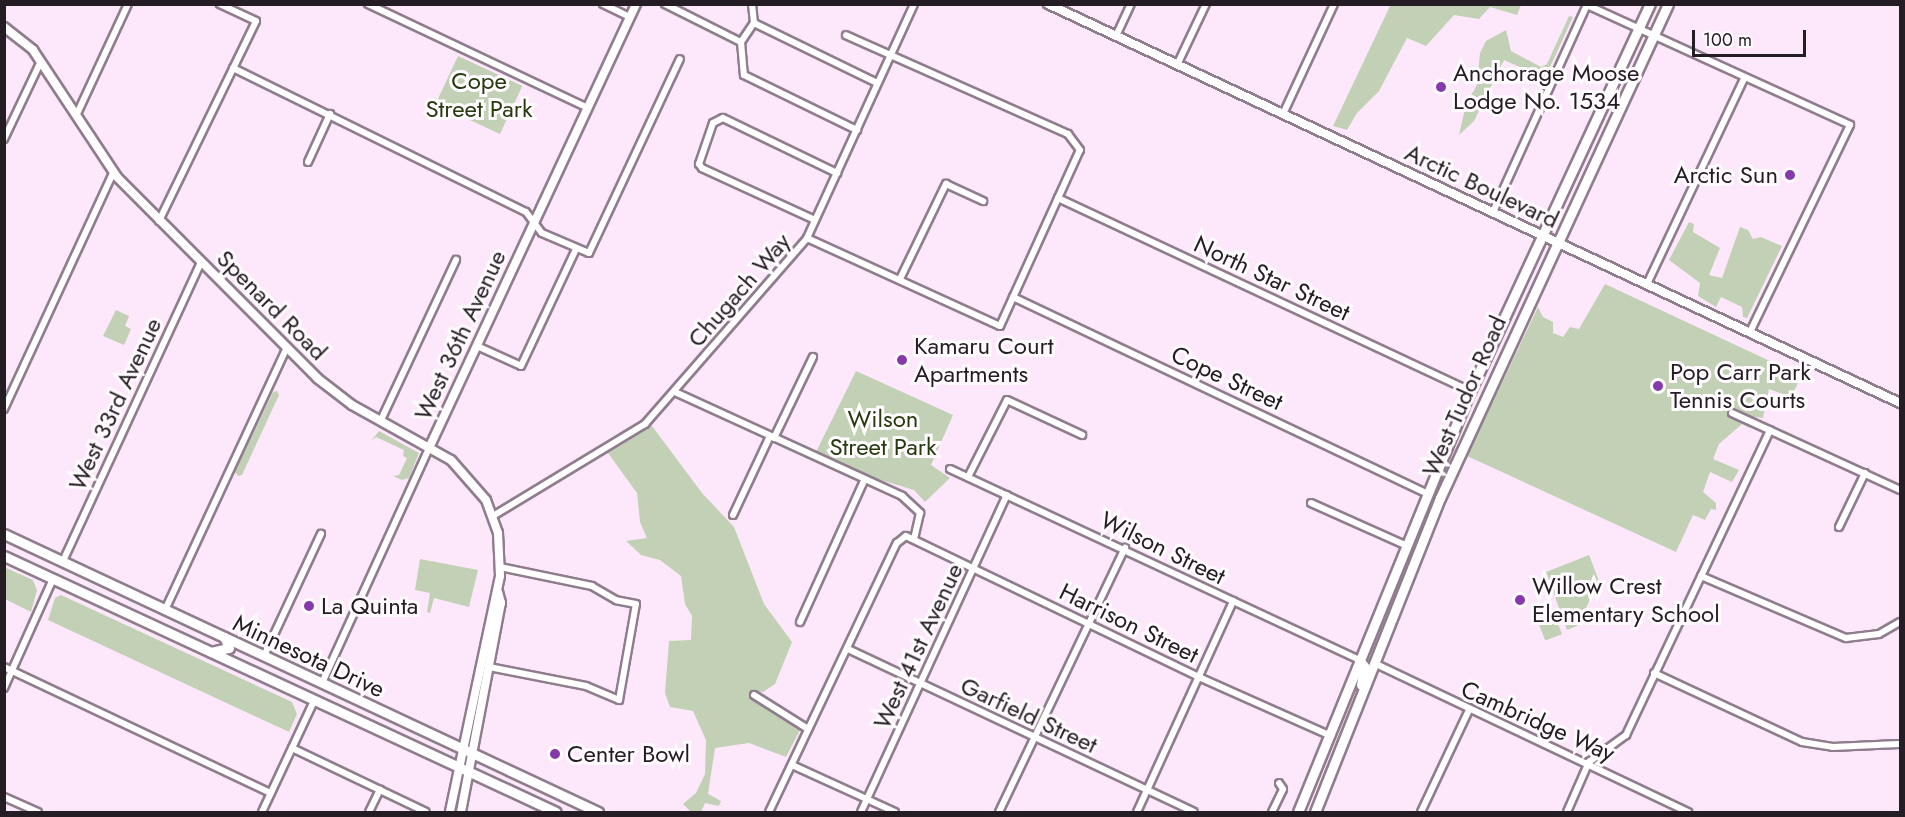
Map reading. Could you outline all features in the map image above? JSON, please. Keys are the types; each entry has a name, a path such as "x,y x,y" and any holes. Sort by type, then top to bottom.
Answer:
{"main road":[{"name":"West 36th Avenue","path":"430,446 636,4"},
{"name":"Arctic Boulevard","path":"1048,4 1900,403"},
{"name":"West Tudor Road","path":"1298,813 1388,586 1470,391 1650,4"},
{"name":"West Tudor Road","path":"1315,813 1440,498 1556,242 1668,4"},
{"name":"Spenard Road","path":"4,27 27,42 113,173 159,221 340,397 430,446 472,481 493,516 500,567 498,592 450,813"},
{"name":"Minnesota Drive","path":"4,534 598,813"},
{"name":"Minnesota Drive","path":"4,556 556,813"},
{"path":"1374,663 1372,655 1390,607 1388,586"},
{"name":"Spenard Road","path":"461,813 501,603 498,592"},
{"path":"209,652 227,649 229,644 224,637"},
{"path":"1345,737 1344,729 1361,685 1364,666 1359,660"}],"street":[{"path":"76,116 128,4"},
{"path":"159,221 256,21 220,4"},
{"path":"368,4 588,108"},
{"path":"603,4 630,17"},
{"path":"665,4 741,42"},
{"path":"752,4 754,23 741,42 744,75 857,129"},
{"name":"Chugach Way","path":"493,516 645,424 807,238 914,4"},
{"path":"1116,36 1131,4"},
{"path":"1177,65 1206,4"},
{"path":"1283,114 1334,4"},
{"path":"1493,212 1587,5 1744,79 1850,125 1750,332"},
{"path":"754,23 878,84"},
{"path":"807,238 1000,326 1080,150 1068,134 846,35"},
{"path":"233,68 526,212 542,233 589,253 680,59"},
{"path":"4,139 41,61"},
{"path":"1647,284 1744,79"},
{"path":"308,162 330,114"},
{"path":"816,220 702,168 699,164 713,123 723,118 837,173"},
{"path":"4,409 113,173"},
{"path":"900,279 946,184 983,201"},
{"name":"North Star Street","path":"1058,198 1470,391"},
{"path":"477,346 521,366 576,249"},
{"path":"381,420 456,260"},
{"name":"West 33rd Avenue","path":"63,561 201,262"},
{"name":"Cope Street","path":"1012,297 1426,493"},
{"path":"165,610 287,347"},
{"path":"733,515 813,357"},
{"path":"675,392 915,504 920,513 914,539 906,537 897,543 769,813"},
{"path":"968,477 1007,400 1082,435"},
{"path":"1732,413 1900,490"},
{"path":"1567,813 1589,762 1626,735 1770,430"},
{"name":"West 36th Avenue","path":"322,683 430,446"},
{"name":"Wilson Street","path":"950,470 1125,548 1233,602 1359,660"},
{"path":"1839,527 1865,473"},
{"path":"800,622 864,481"},
{"name":"West 41st Avenue","path":"861,813 1008,495"},
{"path":"1311,503 1405,545"},
{"path":"264,656 321,534"},
{"name":"Harrison Street","path":"914,539 1201,678 1329,735"},
{"path":"999,813 1125,548"},
{"path":"489,667 586,686 619,700 636,604 616,600 592,586 500,567"},
{"path":"1701,576 1846,638 1879,634 1900,622"},
{"path":"4,688 52,579"},
{"path":"1137,813 1201,678 1233,602"},
{"name":"Garfield Street","path":"848,649 1194,813"},
{"name":"Cambridge Way","path":"1374,663 1469,710 1589,762 1688,813"},
{"path":"4,667 271,793"},
{"path":"1654,673 1802,742 1833,747 1900,744"},
{"path":"754,694 808,729"},
{"path":"262,813 314,701"},
{"path":"1421,813 1469,710"},
{"path":"292,748 426,813"},
{"path":"792,765 895,813"},
{"path":"1272,813 1283,789 1279,783"},
{"path":"369,813 380,789"},
{"path":"4,797 38,813"}],"green space":[{"path":"1391,4 1521,5 1517,15 1490,7 1479,19 1454,15 1426,46 1407,38 1379,91 1357,113 1347,130 1333,126"},
{"path":"1569,16 1573,17 1545,78 1504,60 1474,121 1459,135 1466,104 1477,85 1480,53 1486,41 1506,30 1511,51 1541,67 1547,64"},
{"name":"Cope Street Park","path":"458,56 522,86 500,134 436,104"},
{"path":"1689,222 1694,224 1693,232 1720,248 1709,275 1722,278 1740,227 1748,230 1753,239 1761,237 1782,246 1747,318 1743,317 1742,307 1721,297 1716,307 1698,296 1700,283 1669,260"},
{"path":"1605,284 1791,371 1799,381 1791,397 1769,389 1763,418 1755,417 1750,428 1742,424 1719,444 1713,459 1739,470 1732,482 1710,472 1703,492 1716,503 1716,510 1711,509 1705,520 1693,515 1676,552 1467,456 1538,307 1543,317 1553,322 1553,333 1563,337 1570,327 1579,329"},
{"path":"116,310 129,316 125,326 131,329 124,345 103,336"},
{"name":"Wilson Street Park","path":"856,371 953,415 931,465 950,478 925,502 914,490 867,476 816,452"},
{"path":"277,391 279,395 242,475 238,476 235,472 273,392"},
{"path":"652,426 702,493 734,527 764,604 792,642 775,684 763,692 751,691 750,698 800,730 786,757 749,743 715,748 708,794 721,801 719,806 705,803 701,812 691,812 683,804 696,793 705,774 706,740 693,711 670,707 665,693 669,641 691,640 692,616 685,604 681,576 660,560 641,555 626,541 647,538 640,522 637,493 608,453"},
{"path":"379,431 419,453 409,478 402,480 393,476 399,475 407,458 403,456 404,450 376,437 371,441"},
{"path":"1589,555 1599,581 1577,626 1567,630 1546,572"},
{"path":"420,559 478,570 469,607 434,598 430,613 427,612 430,593 415,590"},
{"path":"4,567 33,580 37,590 31,612 5,599"},
{"path":"61,595 292,702 297,714 289,732 48,620 55,598"},
{"path":"1552,608 1562,634 1545,641 1535,614"}],"place":[{"name":"Anchorage Moose Lodge No. 1534","path":"1441,87"},
{"name":"Arctic Sun","path":"1790,175"},
{"name":"Kamaru Court Apartments","path":"902,360"},
{"name":"Pop Carr Park Tennis Courts","path":"1658,386"},
{"name":"Willow Crest Elementary School","path":"1520,600"},
{"name":"La Quinta","path":"309,606"},
{"name":"Center Bowl","path":"555,754"}]}
